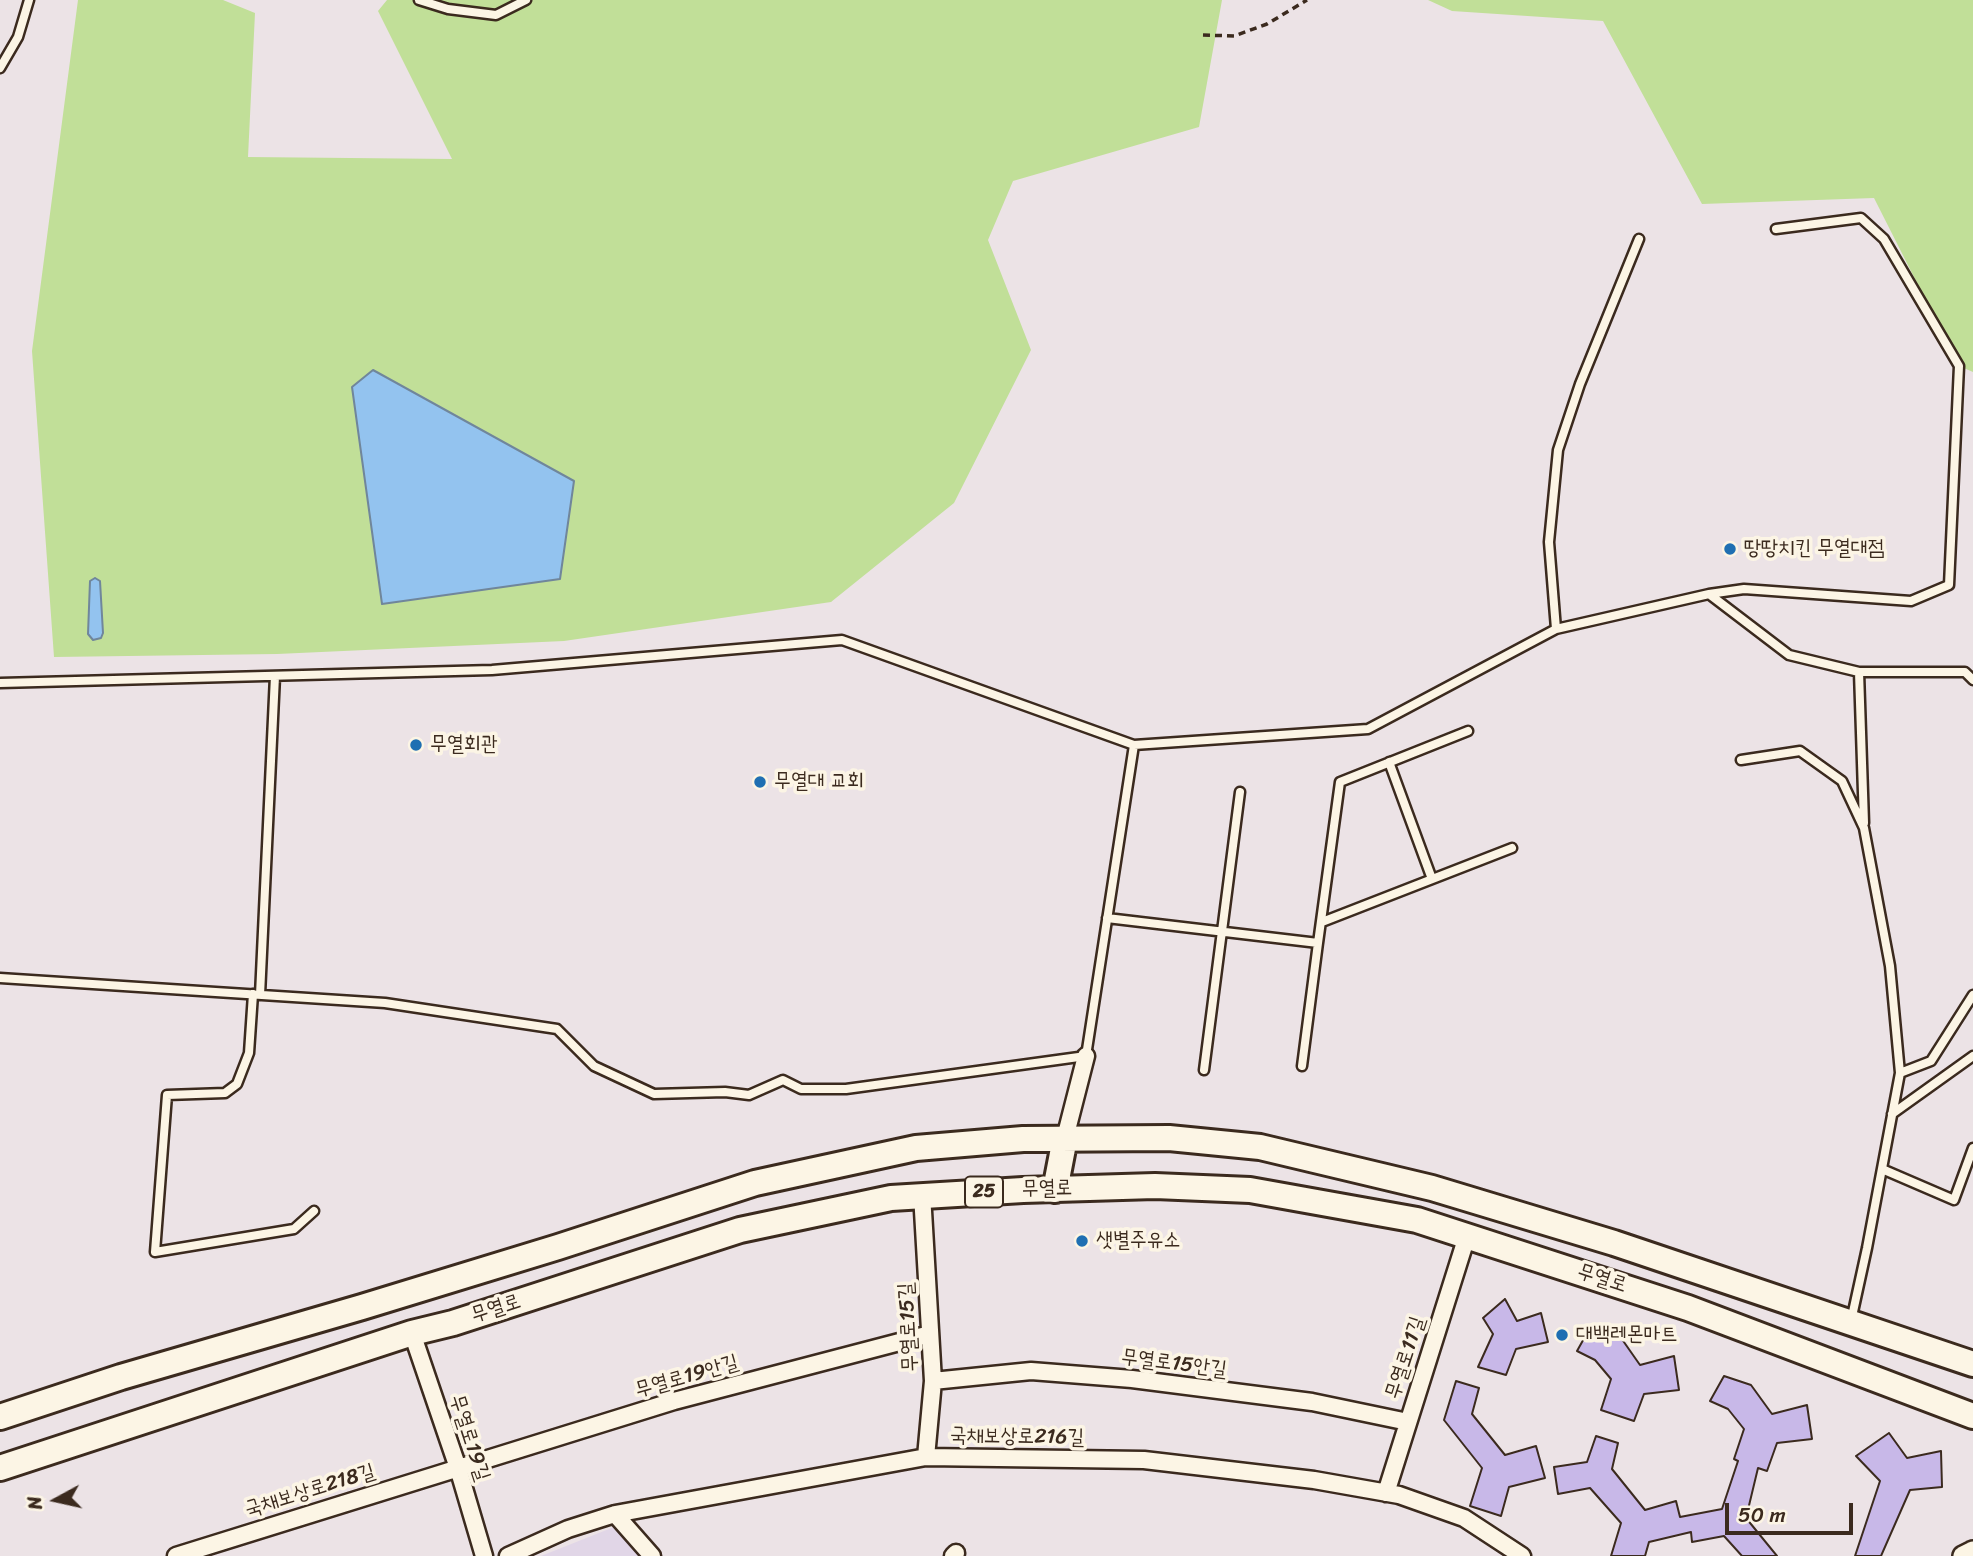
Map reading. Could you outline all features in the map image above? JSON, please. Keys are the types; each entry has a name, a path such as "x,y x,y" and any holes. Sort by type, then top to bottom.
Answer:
{"main road":[{"path":"1055,1189 1065,1138"},
{"name":"무열로","path":"0,1417 121,1377 545,1251 755,1183 916,1148 1023,1139 1169,1138 1259,1147 1432,1188 1614,1242 1973,1364"},
{"name":"무열로","path":"0,1468 740,1230 922,1194 1155,1186 1250,1190 1417,1220 1672,1303 1836,1362 1973,1416"},
{"path":"1672,1303 1652,1287 1654,1279 1666,1276 1704,1282 1731,1282"}],"street":[{"path":"1065,1138 1086,1056"},
{"name":"무열로15길","path":"922,1194 933,1381 926,1457"},
{"name":"무열로11길","path":"1386,1493 1467,1236"},
{"name":"무열로19길","path":"412,1334 458,1468 484,1556"},
{"name":"무열로19안길","path":"458,1468 674,1401 930,1334"},
{"name":"무열로15안길","path":"933,1381 1031,1371 1132,1379 1312,1402 1408,1422"},
{"name":"국채보상로216길","path":"508,1556 569,1529 615,1514 926,1457 1144,1460 1314,1480 1399,1495 1464,1518 1522,1556"},
{"name":"국채보상로218길","path":"176,1556 458,1468"},
{"path":"615,1514 652,1556"},
{"path":"1963,1556 1973,1551"}],"lane":[{"path":"0,68 18,37 29,0"},
{"path":"419,0 448,9 496,15 526,0"},
{"path":"0,682 492,670 842,640 1134,745 1368,729 1556,629 1709,594 1744,589 1911,601 1949,585 1959,366 1884,239 1861,218 1776,229"},
{"path":"1556,629 1549,541 1558,450 1580,384 1639,239"},
{"path":"1709,594 1789,655 1859,672 1965,671 1973,680"},
{"path":"1851,1322 1900,1073 1890,966 1864,828 1859,672"},
{"path":"275,676 256,995 249,1053 237,1084 225,1093 167,1095 155,1252 294,1229 314,1211"},
{"path":"1302,1066 1340,782 1468,731"},
{"path":"0,978 385,1003 557,1029 594,1066 654,1094 725,1092 749,1095 783,1080 801,1089 846,1089 1086,1056 1134,745"},
{"path":"1741,760 1800,751 1842,780 1864,828"},
{"path":"1389,762 1432,879"},
{"path":"1204,1070 1240,792"},
{"path":"1322,922 1512,848"},
{"path":"1107,918 1318,943"},
{"path":"1900,1073 1931,1061 1973,995"},
{"path":"1892,1114 1973,1056"},
{"path":"1882,1169 1954,1200 1973,1148"}],"path":[{"path":"1203,35 1234,36 1267,24 1307,0"}],"shaded area":[{"path":"614,1527 640,1556 541,1556"}],"green space":[{"path":"78,0 223,0 255,13 248,157 452,159 378,11 387,0 1222,0 1199,127 1013,181 988,240 1031,350 954,503 831,602 564,641 277,654 54,657 32,351"},
{"path":"1428,0 1973,0 1973,372 1959,366 1874,198 1702,204 1603,21 1452,11"}],"water":[{"path":"373,370 574,481 560,579 382,604 352,387"},
{"path":"95,578 100,581 103,633 101,638 93,640 88,634 90,581"}],"building":[{"path":"1505,1299 1517,1321 1541,1313 1548,1342 1516,1349 1506,1375 1478,1367 1493,1334 1483,1318"},
{"path":"1591,1326 1619,1335 1640,1365 1674,1356 1679,1390 1644,1394 1634,1421 1601,1410 1611,1379 1595,1360 1577,1351"},
{"path":"1724,1376 1751,1385 1772,1414 1807,1405 1812,1439 1777,1443 1767,1471 1758,1468 1746,1518 1777,1556 1742,1556 1724,1536 1692,1542 1691,1532 1649,1542 1645,1556 1611,1556 1621,1523 1590,1488 1558,1494 1554,1467 1587,1462 1596,1436 1618,1443 1612,1469 1645,1510 1676,1501 1680,1517 1722,1509 1738,1461 1734,1459 1744,1429 1728,1409 1710,1401"},
{"path":"1456,1381 1479,1388 1472,1414 1505,1455 1536,1446 1545,1478 1509,1487 1501,1516 1470,1506 1482,1468 1444,1420"},
{"path":"1889,1433 1907,1458 1941,1451 1942,1487 1910,1490 1881,1556 1855,1556 1880,1481 1856,1456"}],"place":[{"name":"땅땅치킨 무열대점","path":"1730,549"},
{"name":"무열회관","path":"416,745"},
{"name":"무열대 교회","path":"760,782"},
{"name":"샛별주유소","path":"1082,1241"},
{"name":"대백레몬마트","path":"1562,1335"}]}
